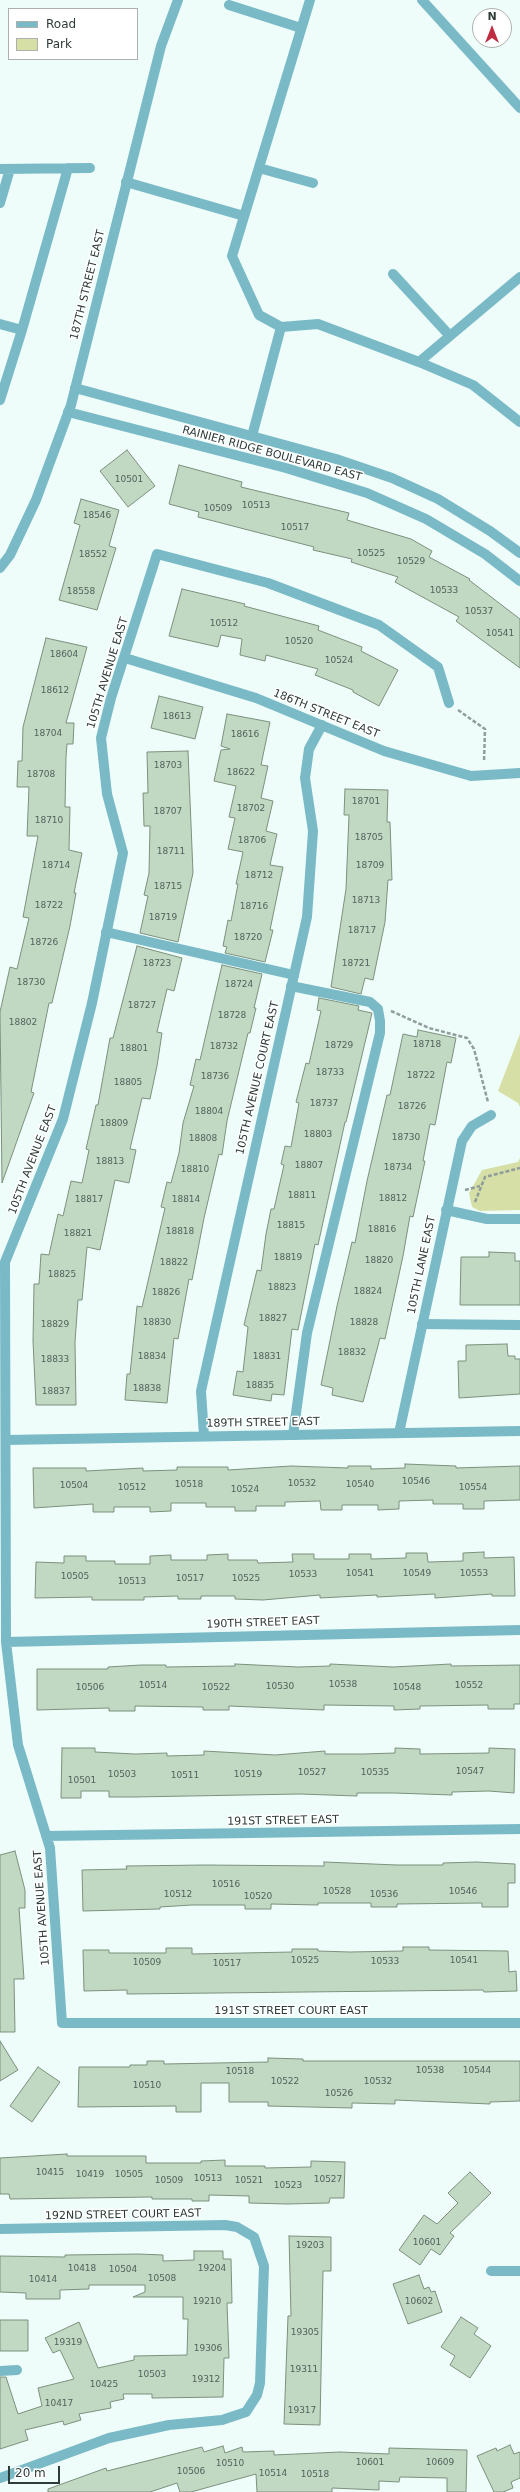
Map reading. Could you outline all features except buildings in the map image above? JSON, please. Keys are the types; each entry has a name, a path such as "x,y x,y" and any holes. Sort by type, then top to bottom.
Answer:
{"street":[{"name":"187TH STREET EAST","path":"2,563 36,500 68,412 161,46 178,0"},
{"path":"310,0 232,256 259,315 281,327 318,324 419,362 473,385 520,422"},
{"path":"422,0 520,108"},
{"path":"229,5 301,28"},
{"path":"0,400 22,330 68,168"},
{"path":"0,203 5,169 90,168"},
{"path":"259,168 313,183"},
{"path":"126,182 244,216"},
{"path":"393,274 450,336"},
{"path":"419,362 520,277"},
{"path":"0,324 22,330"},
{"path":"252,436 281,327"},
{"name":"RAINIER RIDGE BOULEVARD EAST","path":"75,388 336,459 392,478 438,499 490,531 520,553"},
{"name":"RAINIER RIDGE BOULEVARD EAST","path":"68,412 286,468 367,493 426,519 485,554 520,581"},
{"name":"105TH AVENUE EAST","path":"62,2023 50,1848 18,1744 6,1642 5,1262 63,1119 106,932 123,853 107,794 101,738 111,698 158,554 268,583 379,626 438,667 449,703"},
{"name":"186TH STREET EAST","path":"125,658 256,698 322,724 384,751 471,776 520,773"},
{"name":"105TH AVENUE COURT EAST","path":"204,1436 201,1391 307,917 313,831 305,778 309,749 322,724"},
{"path":"106,932 294,975"},
{"path":"291,986 370,1002 378,1009 380,1033 307,1333 293,1435"},
{"name":"105TH LANE EAST","path":"399,1433 462,1141 472,1126 491,1115"},
{"path":"446,1210 487,1219 520,1219"},
{"path":"422,1324 520,1325"},
{"name":"189TH STREET EAST","path":"6,1440 520,1431"},
{"name":"190TH STREET EAST","path":"6,1642 520,1630"},
{"name":"191ST STREET EAST","path":"46,1836 520,1829"},
{"name":"191ST STREET COURT EAST","path":"62,2023 520,2023"},
{"name":"192ND STREET COURT EAST","path":"0,2229 225,2225 245,2230 254,2238 264,2266 260,2383 258,2395 250,2408 236,2417 222,2420 169,2425 109,2438 0,2478"},
{"path":"491,2271 520,2271"},
{"path":"0,2371 17,2370"}],"path":[{"path":"449,703 485,729 484,776"},
{"path":"370,1002 429,1028 467,1038 474,1049 491,1115"},
{"path":"471,1215 480,1186 486,1177 520,1168"}],"green space":[{"path":"520,1034 520,1107 518,1103 498,1091"},
{"path":"520,1158 520,1210 480,1211 472,1207 469,1193 482,1170 518,1162"}]}
